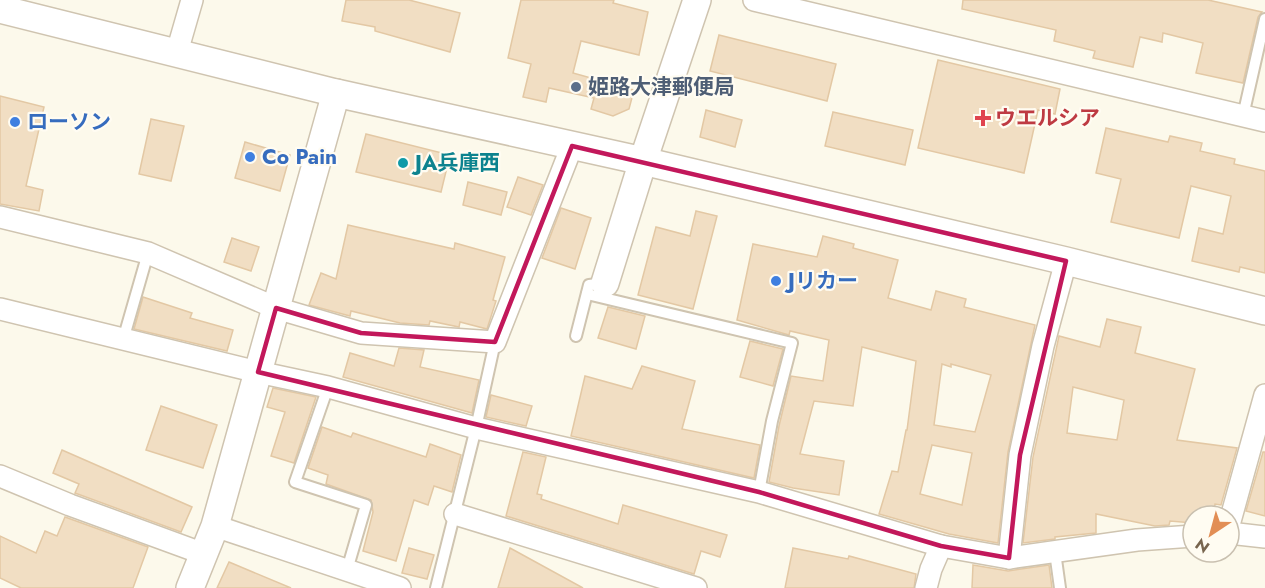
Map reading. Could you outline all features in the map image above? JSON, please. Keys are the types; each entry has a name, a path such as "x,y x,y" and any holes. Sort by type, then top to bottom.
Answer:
{"street":[{"path":"177,52 192,0"},
{"path":"596,288 643,161 697,0"},
{"path":"754,0 1265,121"},
{"path":"0,9 336,93 643,161 1066,261 1265,311"},
{"path":"190,588 215,526 336,93"},
{"path":"0,217 148,253 276,308 361,333 495,342 572,146"},
{"path":"1009,558 1020,455 1043,346 1066,261"},
{"path":"0,309 328,387 476,428 759,492 942,546 1009,558 1137,540 1181,537"},
{"path":"1235,504 1265,394"},
{"path":"0,476 70,505 204,554"},
{"path":"455,514 696,588"},
{"path":"215,526 400,588"},
{"path":"1241,534 1265,537"},
{"path":"926,588 931,569 942,546"}],"lane":[{"path":"1243,116 1265,19"},
{"path":"123,340 148,253"},
{"path":"576,336 596,288 792,343 772,420 759,492"},
{"path":"436,588 495,342"},
{"path":"328,387 295,482 366,505 347,570"},
{"path":"1055,552 1060,588"}],"highlighted area":[{"path":"572,146 1066,261 1020,455 1009,558 941,546 759,492 258,372 276,308 361,333 495,342"}],"building":[{"path":"346,0 409,0 460,13 450,52 375,31 375,27 342,21"},
{"path":"521,0 614,0 613,3 648,12 639,55 581,41 573,73 634,90 629,109 613,116 591,109 594,98 549,88 546,102 523,97 531,64 508,58"},
{"path":"963,0 1208,0 1262,12 1258,17 1243,83 1196,73 1203,43 1163,33 1162,42 1140,37 1133,67 1093,58 1095,51 1054,41 1056,30 962,9"},
{"path":"719,35 836,64 827,101 710,71"},
{"path":"938,60 1060,89 1055,114 1038,110 1024,173 918,148"},
{"path":"0,96 44,107 26,186 43,190 39,211 0,204"},
{"path":"706,110 742,120 735,147 700,137"},
{"path":"833,112 913,130 905,165 825,146"},
{"path":"151,119 184,126 171,181 139,174"},
{"path":"1106,128 1168,142 1170,136 1202,143 1200,151 1235,159 1234,164 1265,171 1265,273 1240,267 1239,272 1192,261 1199,228 1223,234 1231,196 1191,186 1179,238 1111,222 1121,179 1096,173"},
{"name":"JA兵庫西","path":"366,134 450,155 441,192 356,172"},
{"path":"245,142 290,155 280,191 235,178"},
{"path":"518,177 543,185 531,215 507,207"},
{"path":"468,182 507,192 501,215 463,205"},
{"path":"561,208 591,218 575,269 542,258"},
{"path":"696,211 717,216 693,309 638,295 656,227 690,236"},
{"path":"348,225 454,249 455,243 505,257 493,300 496,301 487,329 460,322 459,327 430,321 429,325 400,323 351,311 350,316 309,305 321,273 336,279"},
{"path":"823,236 854,244 853,248 898,260 888,298 931,310 936,291 966,299 964,307 1035,325 1008,452 998,543 949,534 879,514 892,471 898,472 907,430 916,361 862,347 853,406 814,401 800,454 844,461 839,495 769,482 791,376 823,381 829,340 790,331 789,335 737,320 753,244 817,257","holes":["942,364 951,367 951,364 991,375 975,432 934,425","932,445 972,453 962,505 920,494"]},
{"path":"232,238 259,247 251,271 224,262"},
{"path":"143,297 192,313 190,318 233,330 227,351 134,329"},
{"path":"608,307 645,316 636,349 598,338"},
{"path":"1107,319 1141,327 1135,353 1195,369 1177,440 1237,448 1221,504 1181,504 1181,522 1170,521 1169,525 1155,526 1096,514 1096,533 1023,543 1033,457 1059,336 1100,347","holes":["1073,387 1124,400 1117,440 1067,433"]},
{"path":"750,341 783,349 773,386 740,377"},
{"path":"399,348 424,350 420,367 479,380 472,413 343,377 350,353 394,366"},
{"path":"642,366 695,381 682,429 760,445 754,478 571,436 585,376 632,389"},
{"path":"273,388 316,397 294,463 271,456 285,412 267,407"},
{"path":"491,395 532,406 526,426 486,417"},
{"path":"161,406 217,425 203,468 146,450"},
{"path":"322,427 351,437 353,433 426,457 430,444 461,455 452,492 434,486 428,505 414,500 396,561 363,551 373,512 371,500 326,484 328,475 308,468"},
{"path":"62,450 192,507 181,532 75,493 79,484 53,473"},
{"path":"523,452 546,457 537,494 542,495 541,499 618,524 623,505 727,535 720,557 701,551 694,574 506,516"},
{"path":"1263,452 1265,452 1265,516 1246,511"},
{"path":"65,517 148,547 133,588 21,588 0,578 0,536 36,553 45,531 57,536"},
{"path":"409,548 434,555 427,579 402,573"},
{"path":"510,548 583,588 498,588"},
{"path":"793,548 848,559 849,556 916,574 914,588 785,588"},
{"path":"229,562 291,588 217,588"},
{"path":"973,565 1008,571 1049,565 1052,588 972,588"}],"place":[{"name":"姫路大津郵便局","path":"576,87"},
{"name":"ウエルシア","path":"983,118"},
{"name":"ローソン","path":"15,122"},
{"name":"Co Pain","path":"250,157"},
{"name":"JA兵庫西","path":"403,163"},
{"name":"Jリカー","path":"776,281"}]}
